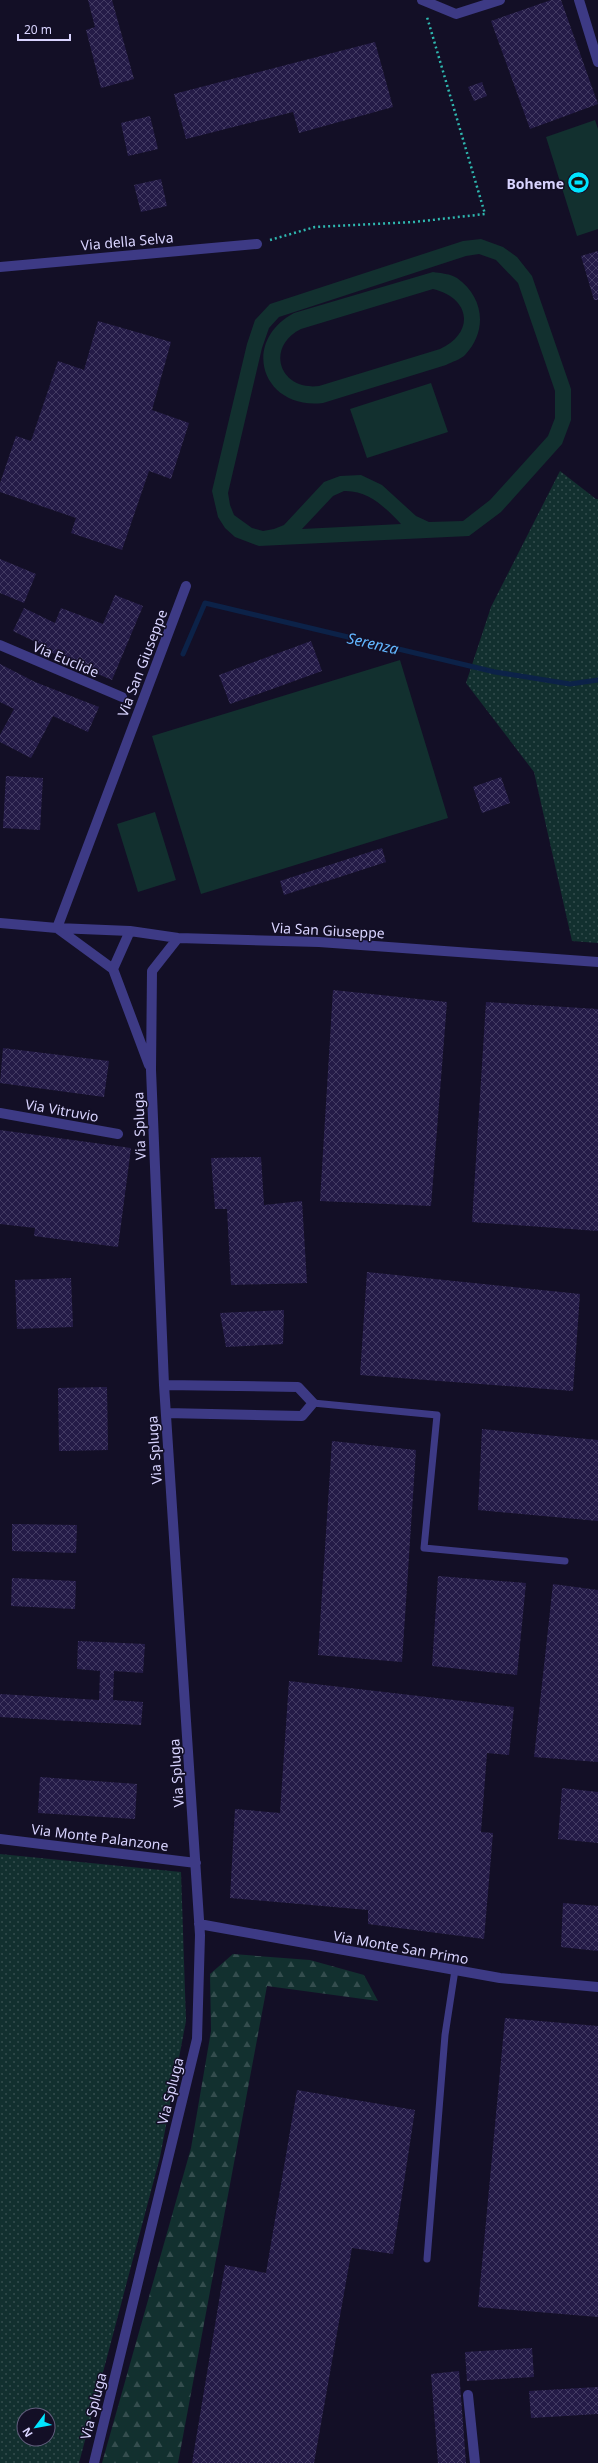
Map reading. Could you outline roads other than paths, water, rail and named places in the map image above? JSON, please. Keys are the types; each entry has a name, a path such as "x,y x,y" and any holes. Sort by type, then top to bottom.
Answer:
{"street":[{"path":"422,0 456,14 500,0"},
{"path":"579,0 598,62"},
{"name":"Via della Selva","path":"0,267 257,244"},
{"name":"Via San Giuseppe","path":"57,928 186,586"},
{"name":"Via Euclide","path":"0,646 122,697"},
{"name":"Via San Giuseppe","path":"0,923 57,928 130,931 178,938 319,942 598,962"},
{"path":"57,928 113,968 130,931"},
{"name":"Via Spluga","path":"94,2463 197,2039 200,1924 164,1385 151,1070 152,971 178,938"},
{"name":"Via Spluga","path":"113,968 151,1070"},
{"name":"Via Vitruvio","path":"0,1113 118,1134"},
{"path":"164,1385 298,1388 313,1403 302,1416 166,1413"},
{"name":"Via Monte Palanzone","path":"0,1839 196,1863"},
{"name":"Via Monte San Primo","path":"200,1924 500,1978 598,1987"},
{"path":"468,2395 475,2463"}],"lane":[{"path":"313,1403 436,1415 424,1548 566,1561"},
{"path":"427,2259 445,2034 455,1970"}],"waterway":[{"name":"Serenza","path":"183,654 205,603 495,672 570,684 598,680"}],"place":[{"name":"Boheme","path":"579,183"}]}
